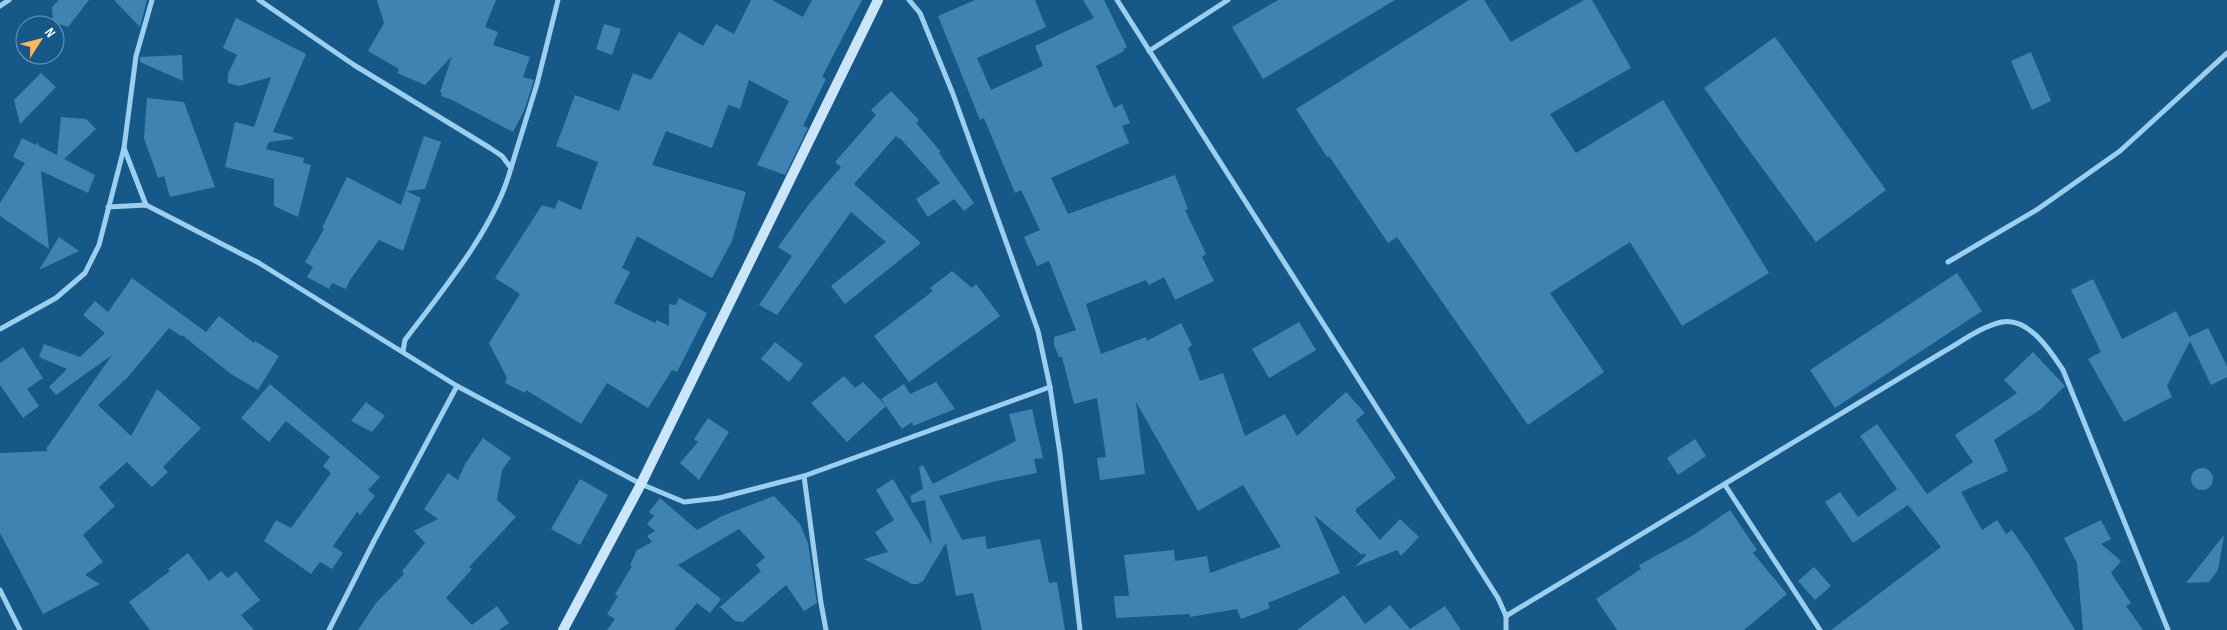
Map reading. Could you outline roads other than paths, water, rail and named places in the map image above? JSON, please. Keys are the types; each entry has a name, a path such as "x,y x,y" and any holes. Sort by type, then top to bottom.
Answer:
{"street":[{"path":"0,6 9,0"},
{"path":"0,329 56,298 86,273 99,245 124,148 136,56 152,0"},
{"path":"259,0 354,65 490,148 502,156 511,168"},
{"path":"403,351 405,340 452,277 489,220 507,181 537,84 558,0"},
{"path":"564,630 641,484 878,0"},
{"path":"909,0 920,13 956,103 1038,332 1050,387 1080,630"},
{"path":"1118,0 1498,598 1506,616 1506,630"},
{"path":"1149,51 1228,0"},
{"path":"1948,262 2038,209 2120,151 2227,53"},
{"path":"124,148 146,205"},
{"path":"108,207 146,205 259,263 457,386 641,484 684,502 718,498 804,476 1050,387"},
{"path":"1506,616 1944,352 1986,328 2003,322 2011,322 2038,336 2063,370 2168,630"},
{"path":"329,630 457,386"},
{"path":"804,476 826,630"},
{"path":"1726,485 1820,630"},
{"path":"0,590 20,630"}]}
